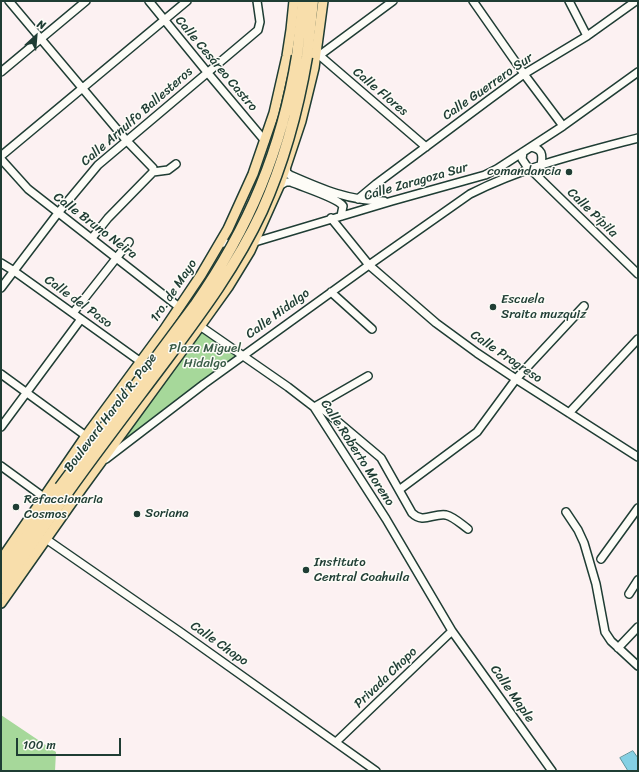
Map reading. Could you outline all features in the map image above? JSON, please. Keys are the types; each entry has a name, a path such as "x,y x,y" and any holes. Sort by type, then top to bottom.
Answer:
{"highway":[{"name":"Boulevard Harold R. Pape","path":"303,1 310,57"},
{"name":"Boulevard Harold R. Pape","path":"1,574 64,490 197,319 226,277 246,242 261,212 277,173 295,113 310,57 313,1"},
{"name":"Boulevard Harold R. Pape","path":"1,589 64,490"}],"main road":[{"name":"1ro. de Mayo","path":"1,560 45,498 86,436 141,362 221,243 253,174 274,112 287,56 294,1"},
{"path":"1,603 228,287 254,242 279,186 302,121 310,57 323,1"},
{"path":"238,208 240,215 249,222 260,223 264,220"}],"street":[{"path":"9,1 82,89 126,140 153,168 153,172"},
{"path":"1,72 86,1"},
{"name":"Calle Cesáreo Castro","path":"149,1 265,141"},
{"path":"1,158 187,1"},
{"name":"Calle Arnulfo Ballesteros","path":"1,288 92,170 258,30 260,22 257,1"},
{"path":"310,57 393,1"},
{"path":"474,1 524,74 563,126"},
{"path":"569,1 587,36"},
{"name":"Calle Guerrero Sur","path":"358,199 524,74 587,36 636,1"},
{"name":"Calle Flores","path":"310,57 426,147"},
{"name":"Calle Zaragoza Sur","path":"221,243 242,244 254,242 331,218 485,175 563,126 638,72"},
{"path":"523,152 523,161 530,169 638,138"},
{"path":"531,146 541,152 541,165"},
{"name":"Calle Bruno Neira","path":"1,158 28,189 117,257 179,307"},
{"path":"92,238 108,218 153,172 170,169 176,164"},
{"path":"286,168 287,173 290,175 325,190 358,199 392,201"},
{"name":"Calle Hidalgo","path":"98,466 244,355 458,202 483,188 530,169"},
{"name":"Calle Pípila","path":"530,169 638,274"},
{"path":"279,186 289,182 340,202 343,206 341,216"},
{"name":"Calle Progreso","path":"331,218 369,265 436,323 477,353 638,457"},
{"path":"73,313 129,242"},
{"name":"Calle del Paso","path":"1,263 141,362"},
{"path":"331,292 372,329"},
{"path":"399,490 477,432 516,378 584,306"},
{"path":"1,427 81,319"},
{"name":"Calle Roberto Moreno","path":"200,326 316,406 386,519 452,631"},
{"path":"568,413 638,339"},
{"path":"1,374 86,436"},
{"path":"368,376 316,406 376,454 385,464 415,516 424,519 446,515 468,529"},
{"path":"1,466 45,498"},
{"path":"601,559 638,508"},
{"path":"566,512 578,530 584,543 596,584 605,632 611,641 638,666"},
{"name":"Calle Chopo","path":"46,539 179,631 376,771"},
{"path":"629,594 638,580"},
{"path":"618,648 638,627"},
{"name":"Privada Chopo","path":"336,742 452,631"},
{"name":"Calle Maple","path":"452,631 549,770"}],"green space":[{"name":"Plaza Miguel Hidalgo","path":"201,330 237,355 115,448"},
{"path":"1,715 56,752 55,771 1,771"}],"water":[{"path":"633,751 638,758 638,771 628,771 620,758"}],"place":[{"name":"comandancia","path":"569,172"},
{"name":"Escuela Sraita muzquiz","path":"493,307"},
{"name":"Refaccionaria Cosmos","path":"16,507"},
{"name":"Soriana","path":"137,514"},
{"name":"Instituto Central Coahuila","path":"306,570"}]}
